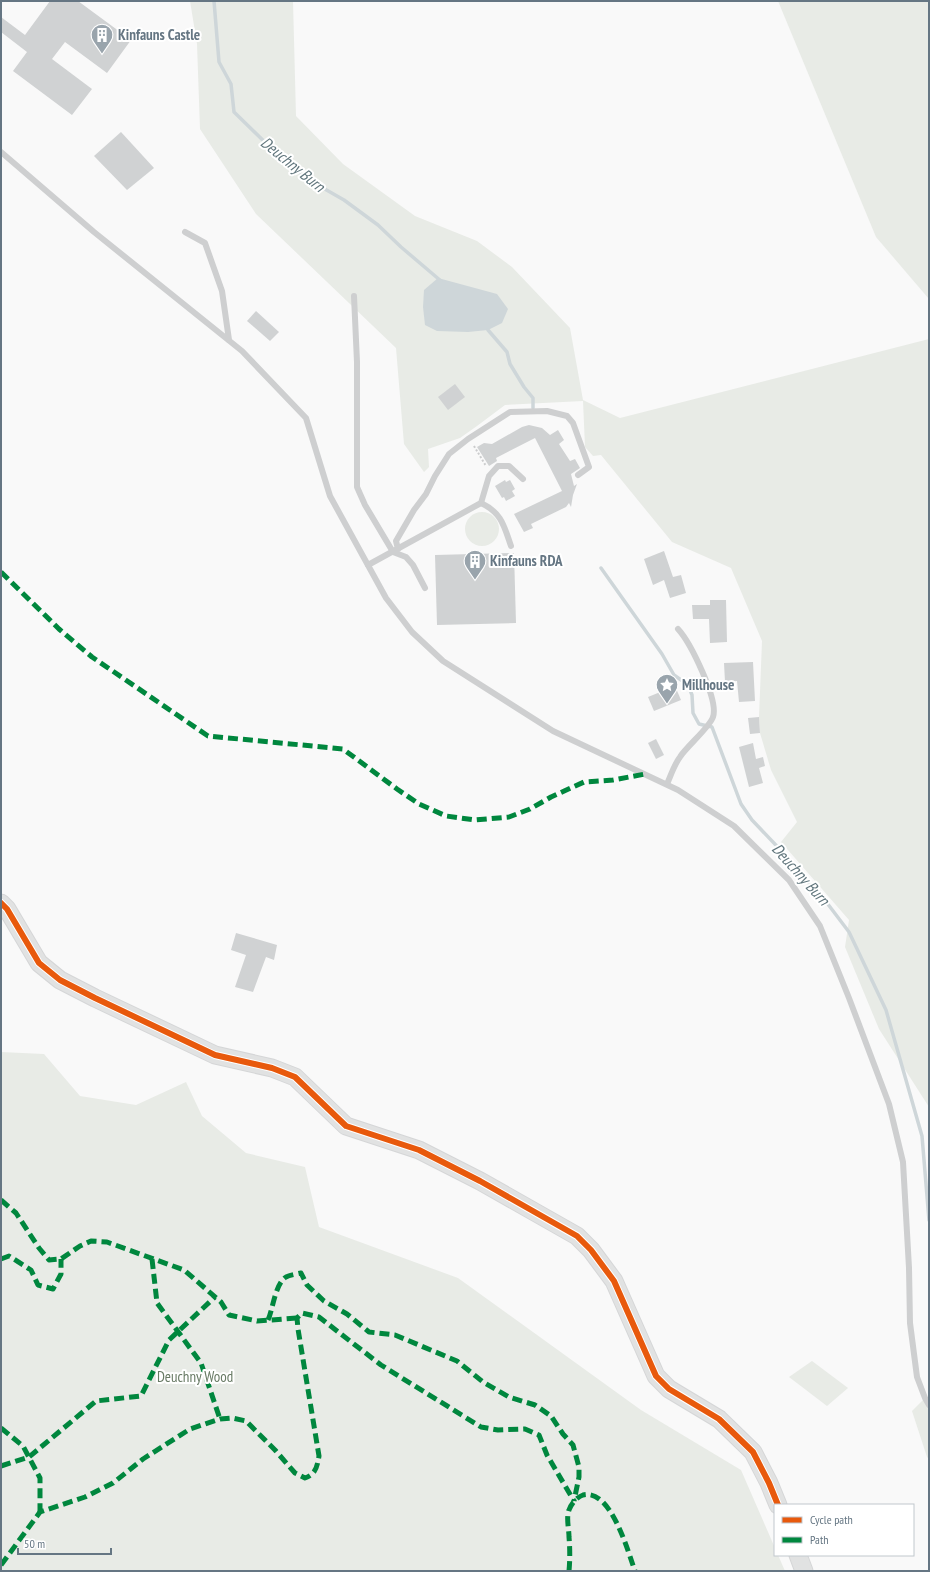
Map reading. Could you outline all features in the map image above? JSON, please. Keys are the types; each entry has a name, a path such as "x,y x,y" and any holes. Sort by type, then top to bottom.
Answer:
{"street":[{"path":"1,903 7,909 39,962 60,980 215,1055 272,1068 295,1077 346,1126 419,1150 480,1181 577,1236 591,1250 614,1280 656,1376 669,1389 718,1419 752,1452 769,1483 778,1504"},
{"path":"798,1556 804,1571"}],"lane":[{"path":"1,152 94,232 242,351 306,418 330,496 386,598 412,632 443,661 553,731 678,790 734,826 789,880 820,926 889,1104 903,1162 909,1268 910,1323 917,1377 929,1405"},
{"path":"185,232 205,243 222,291 228,340"},
{"path":"354,296 357,487 365,505 395,550 406,557 413,565 425,588"},
{"path":"395,550 396,541 449,454 510,412 547,411 567,416 573,423 589,467 578,475"},
{"path":"368,565 481,503 489,476 498,466 509,466 523,479"},
{"path":"481,503 492,508 499,517 511,546"},
{"path":"666,784 680,757 713,719 714,708 701,668 683,635 678,629"}],"path":[{"path":"475,447 482,459"}],"green space":[{"path":"190,1 293,1 296,116 343,164 415,216 477,241 512,267 570,328 583,400 620,418 929,339 929,1107 879,1029 845,947 849,920 781,842 797,822 771,770 760,733 759,717 762,641 731,568 672,542 601,455 593,456 585,447 583,401 505,405 460,438 428,449 429,467 424,472 404,444 396,348 256,214 200,129 197,44"},
{"path":"778,1 929,1 929,299 876,237"},
{"path":"482,512 494,517 499,529 494,541 482,546 470,541 465,529 470,517"},
{"name":"Deuchny Wood","path":"1,1052 44,1054 80,1096 136,1105 186,1082 202,1116 246,1153 305,1167 319,1227 458,1278 641,1410 741,1470 774,1546 774,1556 778,1556 785,1571 1,1571"},
{"path":"812,1361 848,1388 827,1406 789,1377"},
{"path":"925,1398 929,1405 929,1459 927,1457 912,1411"}],"shaded area":[{"path":"438,278 497,294 508,309 502,323 488,330 468,332 437,331 425,325 423,307 424,290"}],"building":[{"name":"Kinfauns Castle","path":"50,1 78,1 131,40 107,73 65,42 52,59 92,89 72,115 13,71 27,52 1,32 1,17 25,35"},
{"path":"121,132 154,168 127,190 94,156"},
{"path":"256,311 279,332 270,341 247,321"},
{"path":"455,384 465,397 448,410 438,397"},
{"path":"529,425 542,428 550,435 558,430 564,440 559,444 570,461 575,459 580,468 571,474 574,486 577,484 571,507 569,503 566,507 531,524 533,528 524,532 514,514 562,491 535,438 496,458 497,461 489,466 477,447 484,443 492,444 522,427"},
{"path":"505,480 506,482 510,480 515,489 512,491 515,496 506,501 504,497 502,498 495,486"},
{"path":"664,551 673,577 681,575 686,593 670,598 664,580 653,585 644,559"},
{"name":"Kinfauns RDA","path":"514,553 516,623 437,625 435,555"},
{"path":"710,600 726,600 727,642 710,643 709,619 693,619 692,605 710,605"},
{"path":"753,662 755,701 739,702 737,681 725,682 724,663"},
{"path":"675,686 681,700 654,711 648,697"},
{"path":"759,717 760,733 750,734 748,718"},
{"path":"656,739 664,755 656,759 648,743"},
{"path":"753,743 756,759 763,757 765,766 759,768 763,783 749,787 739,747"},
{"path":"236,933 277,945 274,960 266,957 253,992 235,987 246,955 231,950"}],"waterway":[{"name":"Deuchny Burn","path":"214,1 219,62 231,84 234,112 278,155 309,180 344,200 378,225 441,281"},
{"path":"488,330 507,352 510,364 524,387 533,398 533,408"},
{"name":"Deuchny Burn","path":"601,568 662,654 674,675 688,685 692,695 693,713 699,724 712,727 741,804 752,820 791,861 811,886 824,899 849,932 886,1010 922,1136 929,1220"}],"marked path":[{"path":"1,572 59,629 92,657 208,736 343,749 419,804 446,816 475,820 509,817 530,809 551,797 584,782 613,780 645,774"},
{"path":"1,1200 16,1213 39,1248 49,1260 61,1259 80,1246 91,1241 107,1242 184,1270 221,1302 229,1315 257,1321 297,1318"},
{"path":"1,1259 9,1256 31,1270 38,1285 53,1289 61,1274 61,1259"},
{"path":"152,1259 157,1303 201,1363 220,1419"},
{"path":"268,1320 282,1280 288,1276 301,1273 307,1285 324,1301 347,1314 369,1332 395,1335 457,1361 483,1382 509,1397 535,1405 551,1416 563,1434 573,1445 579,1467 579,1477 574,1501"},
{"path":"1,1466 29,1457 96,1401 141,1396 169,1340 215,1297"},
{"path":"1,1565 40,1512 85,1497 113,1483 143,1459 190,1429 220,1419 232,1418 246,1421 275,1450 295,1473 305,1478 312,1474 317,1467 319,1456 298,1329 297,1318 302,1313 319,1317 381,1365 481,1427 498,1430 525,1429 539,1435 547,1455 574,1501"},
{"path":"1,1428 23,1446 40,1478 40,1512"},
{"path":"569,1571 570,1550 568,1513 573,1503 583,1495 593,1495 602,1501 610,1511 623,1537 635,1571"}],"cycle path":[{"path":"1,903 7,909 39,963 60,980 215,1055 272,1068 295,1077 346,1126 419,1150 480,1181 577,1236 591,1250 614,1281 656,1376 669,1389 719,1419 753,1452 769,1483 778,1504"}],"place":[{"name":"Kinfauns Castle","path":"102,54"},
{"name":"Kinfauns RDA","path":"475,580"},
{"name":"Millhouse","path":"667,704"}]}
